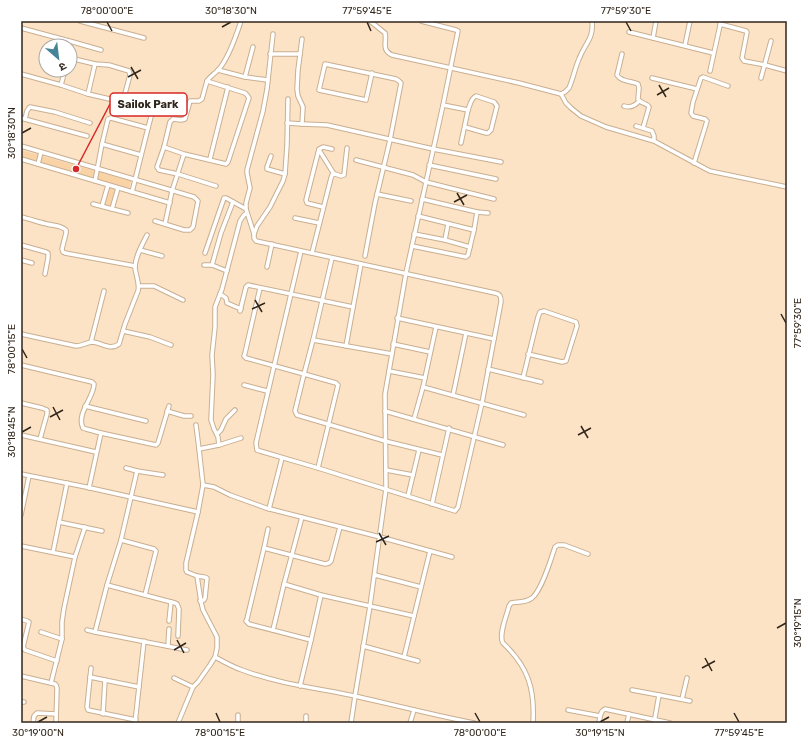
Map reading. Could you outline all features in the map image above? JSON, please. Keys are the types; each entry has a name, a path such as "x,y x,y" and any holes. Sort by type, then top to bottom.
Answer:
{"street":[{"path":"80,21 144,38"},
{"path":"216,186 178,174 160,171 157,167 171,120 185,119 190,101 199,101 202,99 207,81 222,65 230,50 241,21"},
{"path":"370,21 385,33 385,48 388,53 392,55 519,83 561,94 569,88 579,58 592,36 592,21"},
{"path":"351,723 375,575 386,489 385,394 397,318 451,68 457,30 421,21"},
{"path":"652,38 656,21"},
{"path":"686,46 690,21"},
{"path":"710,71 720,22 747,32 748,34 742,59 744,61 787,71"},
{"path":"21,28 100,50"},
{"path":"629,32 713,53"},
{"path":"273,34 263,111 247,170 250,191 246,203 246,211 256,241 499,294 501,297 482,403 457,509 455,511 257,450 256,443 267,391 301,251"},
{"path":"302,39 297,90 303,108 302,124"},
{"path":"761,78 771,41"},
{"path":"245,77 253,47"},
{"path":"270,54 300,54"},
{"path":"622,54 617,75 620,79 638,84 639,101"},
{"path":"21,74 88,94 121,102 123,101 130,72 109,65 95,64 78,60"},
{"path":"88,94 95,64"},
{"path":"365,256 401,83 396,79 372,73 325,64 319,90 366,100 372,73"},
{"path":"218,70 245,77 268,80"},
{"path":"694,163 707,121 705,118 691,115 697,88 701,78 702,77 728,86"},
{"path":"60,85 62,78"},
{"path":"652,78 697,88"},
{"path":"164,147 184,154 226,164 228,162 248,98 245,93 207,81"},
{"path":"210,159 228,88"},
{"path":"561,94 566,103 581,116 606,127 654,141 710,171 787,187"},
{"path":"461,143 468,110 473,97 476,96 496,104 497,106 491,130 488,133 465,127"},
{"path":"254,234 257,226 270,207 283,181 286,165 288,99"},
{"path":"624,106 630,107 639,101"},
{"path":"639,101 649,107 643,128"},
{"path":"443,104 468,110"},
{"path":"87,136 23,118 30,107 55,112 90,123"},
{"path":"132,192 152,113"},
{"path":"95,181 96,168 107,120 110,118 148,128"},
{"path":"287,123 327,125 390,140 501,162"},
{"path":"636,126 652,131 654,141"},
{"path":"102,144 141,155"},
{"path":"21,146 194,197 198,201 192,229 187,231 155,220"},
{"path":"323,207 307,203 306,200 320,148 323,147 332,149"},
{"path":"319,150 334,174 341,176 344,174 348,148"},
{"path":"38,164 41,152"},
{"path":"165,224 172,191 184,154"},
{"path":"271,156 267,169 284,174"},
{"path":"21,159 170,203"},
{"path":"356,160 414,175 426,182 494,199"},
{"path":"429,166 496,179"},
{"path":"312,253 331,178 334,174"},
{"path":"102,206 108,185"},
{"path":"112,209 118,188"},
{"path":"377,194 411,201"},
{"path":"205,253 224,198 246,211"},
{"path":"422,199 477,212 488,213"},
{"path":"212,265 221,233 233,202"},
{"path":"93,204 128,213"},
{"path":"219,446 218,437 211,420 213,375 212,355 215,327 215,307 240,221 246,211"},
{"path":"412,246 465,257 468,255 477,212"},
{"path":"418,216 474,230"},
{"path":"21,217 49,225 60,226 66,230 66,236 62,249 65,253 135,266"},
{"path":"296,218 319,223"},
{"path":"445,240 448,224"},
{"path":"21,334 76,346 91,342 110,347 119,344 138,291 139,286 135,266 136,259 147,234"},
{"path":"414,234 470,247"},
{"path":"21,244 48,253 45,274"},
{"path":"267,267 272,244"},
{"path":"140,250 162,256"},
{"path":"332,258 295,411 296,413 298,415 385,441 442,455"},
{"path":"21,260 32,262"},
{"path":"346,346 361,264"},
{"path":"204,265 212,265 227,270"},
{"path":"139,286 154,286 183,300"},
{"path":"220,294 226,298 227,303 240,310 247,286 353,307"},
{"path":"260,288 244,356 246,358 336,383 338,385 318,468"},
{"path":"91,342 104,291"},
{"path":"523,378 528,354 540,312 576,322 566,361 562,362 528,354"},
{"path":"397,318 494,340"},
{"path":"414,419 423,387 436,327"},
{"path":"123,331 150,337 170,345"},
{"path":"453,395 466,334"},
{"path":"313,340 392,354"},
{"path":"393,344 430,352"},
{"path":"21,365 94,383 95,386 85,406 81,422 83,428 86,429 156,445 158,443 169,406"},
{"path":"488,368 541,382"},
{"path":"389,371 425,378"},
{"path":"244,385 267,391"},
{"path":"423,387 524,415"},
{"path":"21,403 46,410 47,414 40,439"},
{"path":"85,406 146,421"},
{"path":"217,434 226,419 235,410"},
{"path":"167,411 184,416 191,416"},
{"path":"385,411 503,444"},
{"path":"196,425 203,485 186,563 186,570 187,572 197,576 207,578 205,598 204,600 200,601"},
{"path":"432,504 449,428"},
{"path":"89,488 101,433"},
{"path":"21,435 96,452"},
{"path":"199,449 219,446 241,438"},
{"path":"408,496 419,450"},
{"path":"269,509 282,458"},
{"path":"126,468 163,475"},
{"path":"386,470 413,475"},
{"path":"95,632 132,498 137,471"},
{"path":"21,474 198,512"},
{"path":"21,515 29,476"},
{"path":"52,552 67,483"},
{"path":"203,485 214,487 230,495 269,509 452,557"},
{"path":"273,630 302,517"},
{"path":"59,522 102,531"},
{"path":"51,683 62,639 64,608 75,557 84,527"},
{"path":"264,548 325,564 329,563 331,561 340,527"},
{"path":"268,529 246,621 249,624 311,640"},
{"path":"121,540 154,549 156,551 145,595"},
{"path":"533,723 534,703 527,676 518,660 501,640 509,606 512,602 522,603 527,601 535,594 558,544 588,554"},
{"path":"21,546 75,557"},
{"path":"404,657 430,551"},
{"path":"375,575 421,587"},
{"path":"178,723 192,687 198,682 210,665 215,657 217,648 216,637 200,601 197,576"},
{"path":"284,584 321,595 414,616"},
{"path":"107,585 175,603 179,606 178,636"},
{"path":"300,686 321,595"},
{"path":"169,621 171,602"},
{"path":"21,619 30,622 23,640 25,650 57,661"},
{"path":"168,646 169,629"},
{"path":"87,630 187,650"},
{"path":"41,632 62,639"},
{"path":"91,668 87,709 136,722 144,641"},
{"path":"363,646 418,661"},
{"path":"215,657 246,672 267,678 300,686 355,696 440,717 474,723"},
{"path":"21,676 56,685 56,723"},
{"path":"90,677 139,687"},
{"path":"174,678 192,687"},
{"path":"682,699 687,678"},
{"path":"103,714 106,680"},
{"path":"632,690 690,701"},
{"path":"654,721 659,695"},
{"path":"599,723 601,712 605,709 654,721 670,723"},
{"path":"410,723 414,710"},
{"path":"568,710 600,716"},
{"path":"33,723 34,716 37,713 56,714"},
{"path":"627,723 629,714"},
{"path":"238,715 238,723"},
{"path":"306,716 306,723"}],"shaded area":[{"path":"21,150 131,181 129,188 117,185 111,206 104,205 109,183 21,157"}],"place":[{"name":"Sailok Park","path":"76,169"}]}
